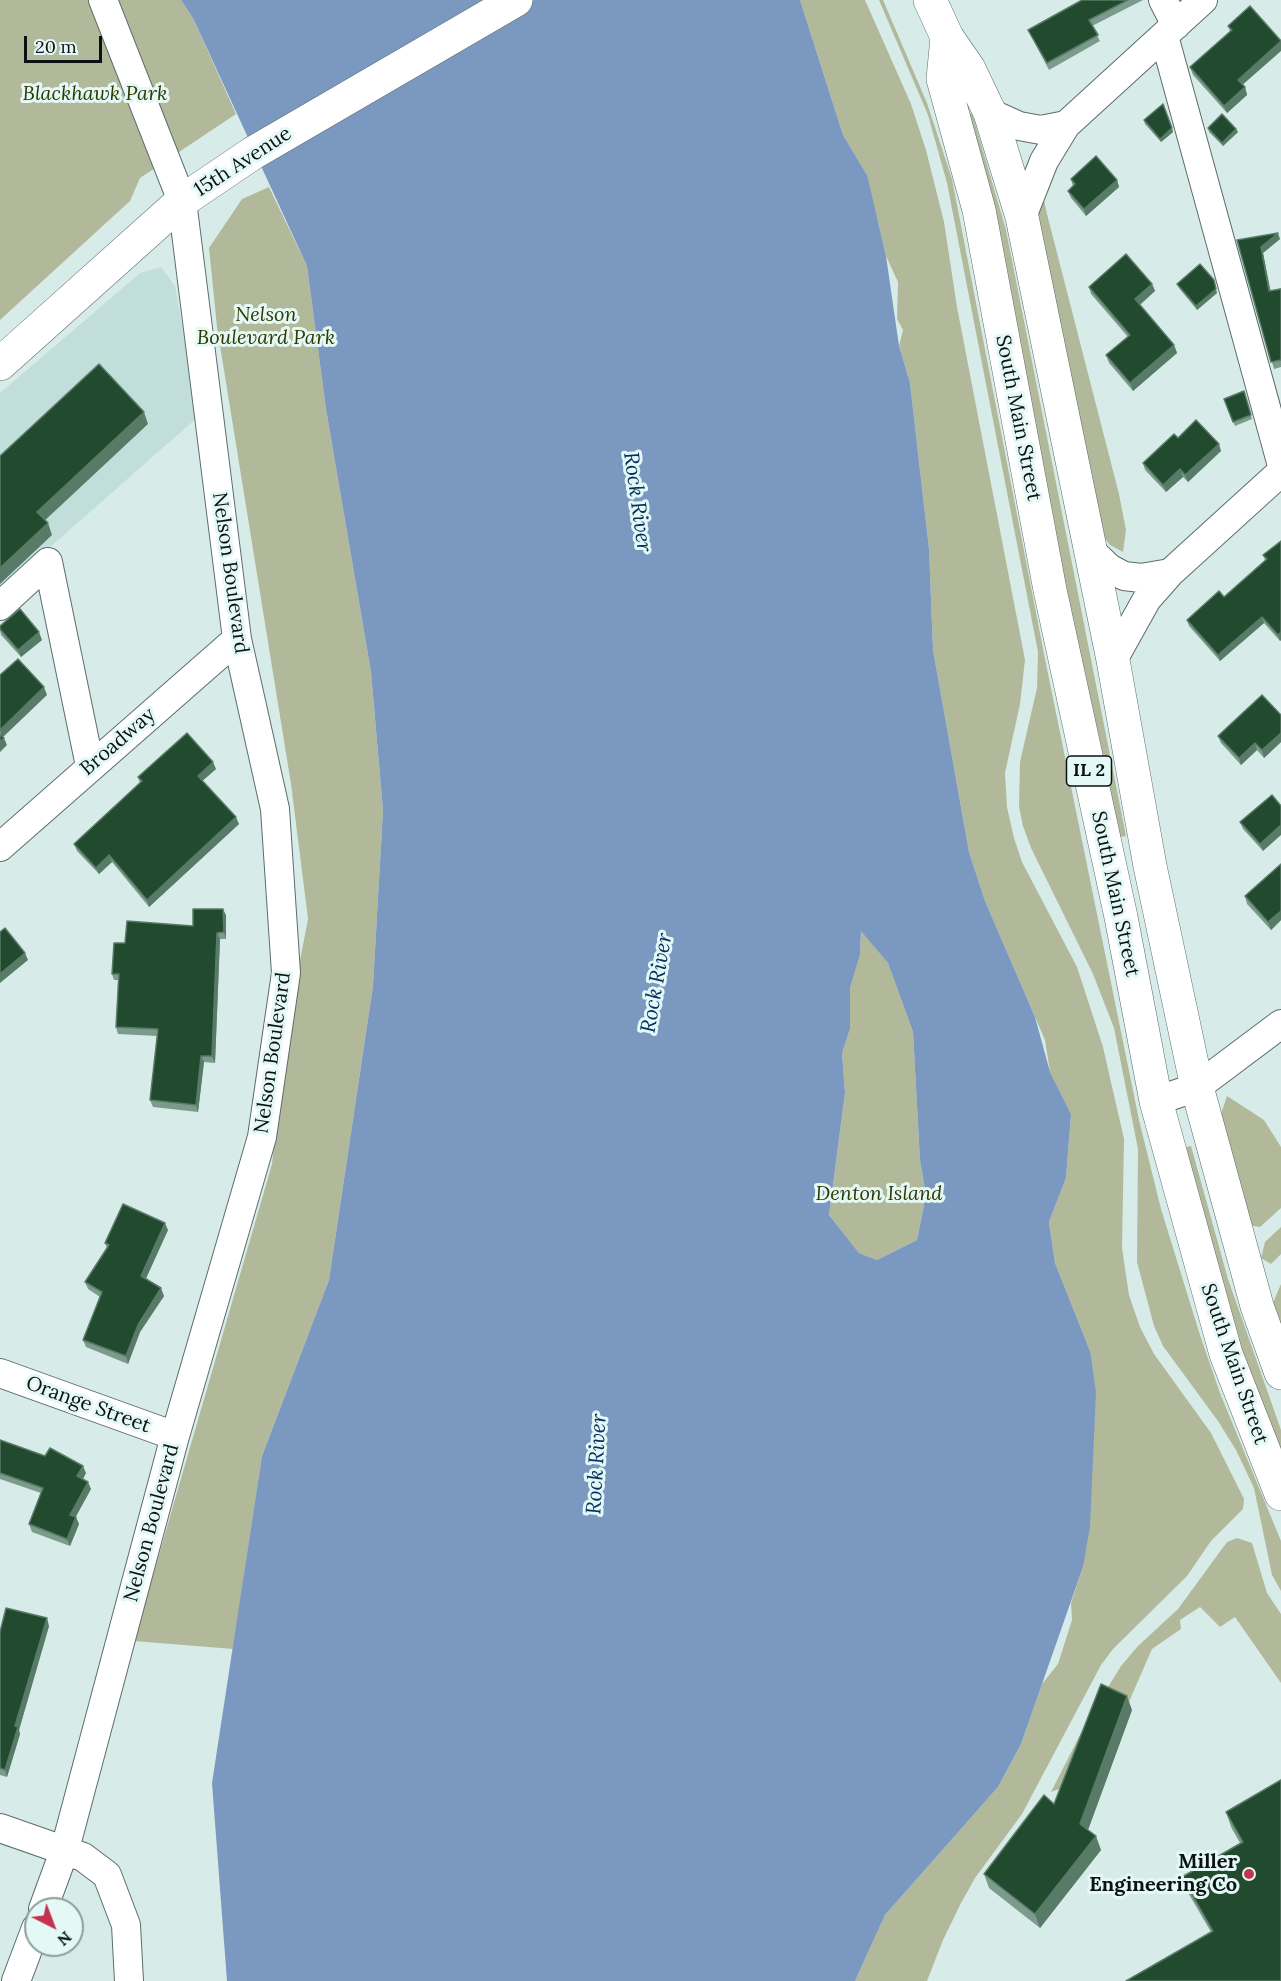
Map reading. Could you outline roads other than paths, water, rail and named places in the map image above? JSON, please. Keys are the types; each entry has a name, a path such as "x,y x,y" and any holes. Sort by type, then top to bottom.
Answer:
{"main road":[{"name":"15th Avenue","path":"0,364 182,201 253,153 516,0"},
{"name":"South Main Street","path":"930,0 947,36 969,69 990,113 1022,217 1113,660 1150,866 1197,1087 1257,1306 1281,1373"},
{"name":"South Main Street","path":"947,36 943,79 979,210 1050,590 1121,917 1156,1101 1226,1354 1281,1494"}],"street":[{"name":"Nelson Boulevard","path":"47,1897 65,1850 175,1436 262,1137 286,973 275,809 237,639 182,201 104,0"},
{"path":"1022,217 1044,161 1066,125 1168,20 1203,0"},
{"path":"1168,20 1281,462"},
{"path":"990,113 1019,126 1041,130 1066,125"},
{"path":"1113,660 1146,599 1170,573 1281,472"},
{"path":"1091,551 1109,568 1124,576 1141,578 1170,573"},
{"path":"0,606 48,562 90,766"},
{"name":"Broadway","path":"0,847 237,639"},
{"path":"1156,1101 1197,1087 1281,1024"},
{"name":"Orange Street","path":"0,1373 175,1436"},
{"path":"0,1828 83,1857 107,1875 126,1925 129,1981"},
{"path":"16,1981 25,1957"}],"water":[{"name":"Rock River","path":"181,0 800,0 843,135 867,175 886,256 899,346 910,383 929,549 933,650 969,852 985,901 1035,1017 1050,1072 1071,1114 1066,1178 1049,1222 1055,1263 1090,1351 1096,1392 1090,1526 1083,1567 1021,1744 998,1787 885,1915 855,1981 227,1981 212,1783 262,1456 329,1280 373,986 383,810 371,672 326,409 307,266 193,18","holes":["861,931 888,963 913,1032 920,1160 926,1195 917,1240 877,1260 859,1253 829,1215 845,1093 842,1053 850,1029 850,988 860,955"]}],"place":[{"name":"Miller Engineering Co","path":"1249,1874"}],"park label":[{"name":"Blackhawk Park","path":"95,94"},
{"name":"Nelson Boulevard Park","path":"266,326"},
{"name":"Denton Island","path":"879,1194"}]}
